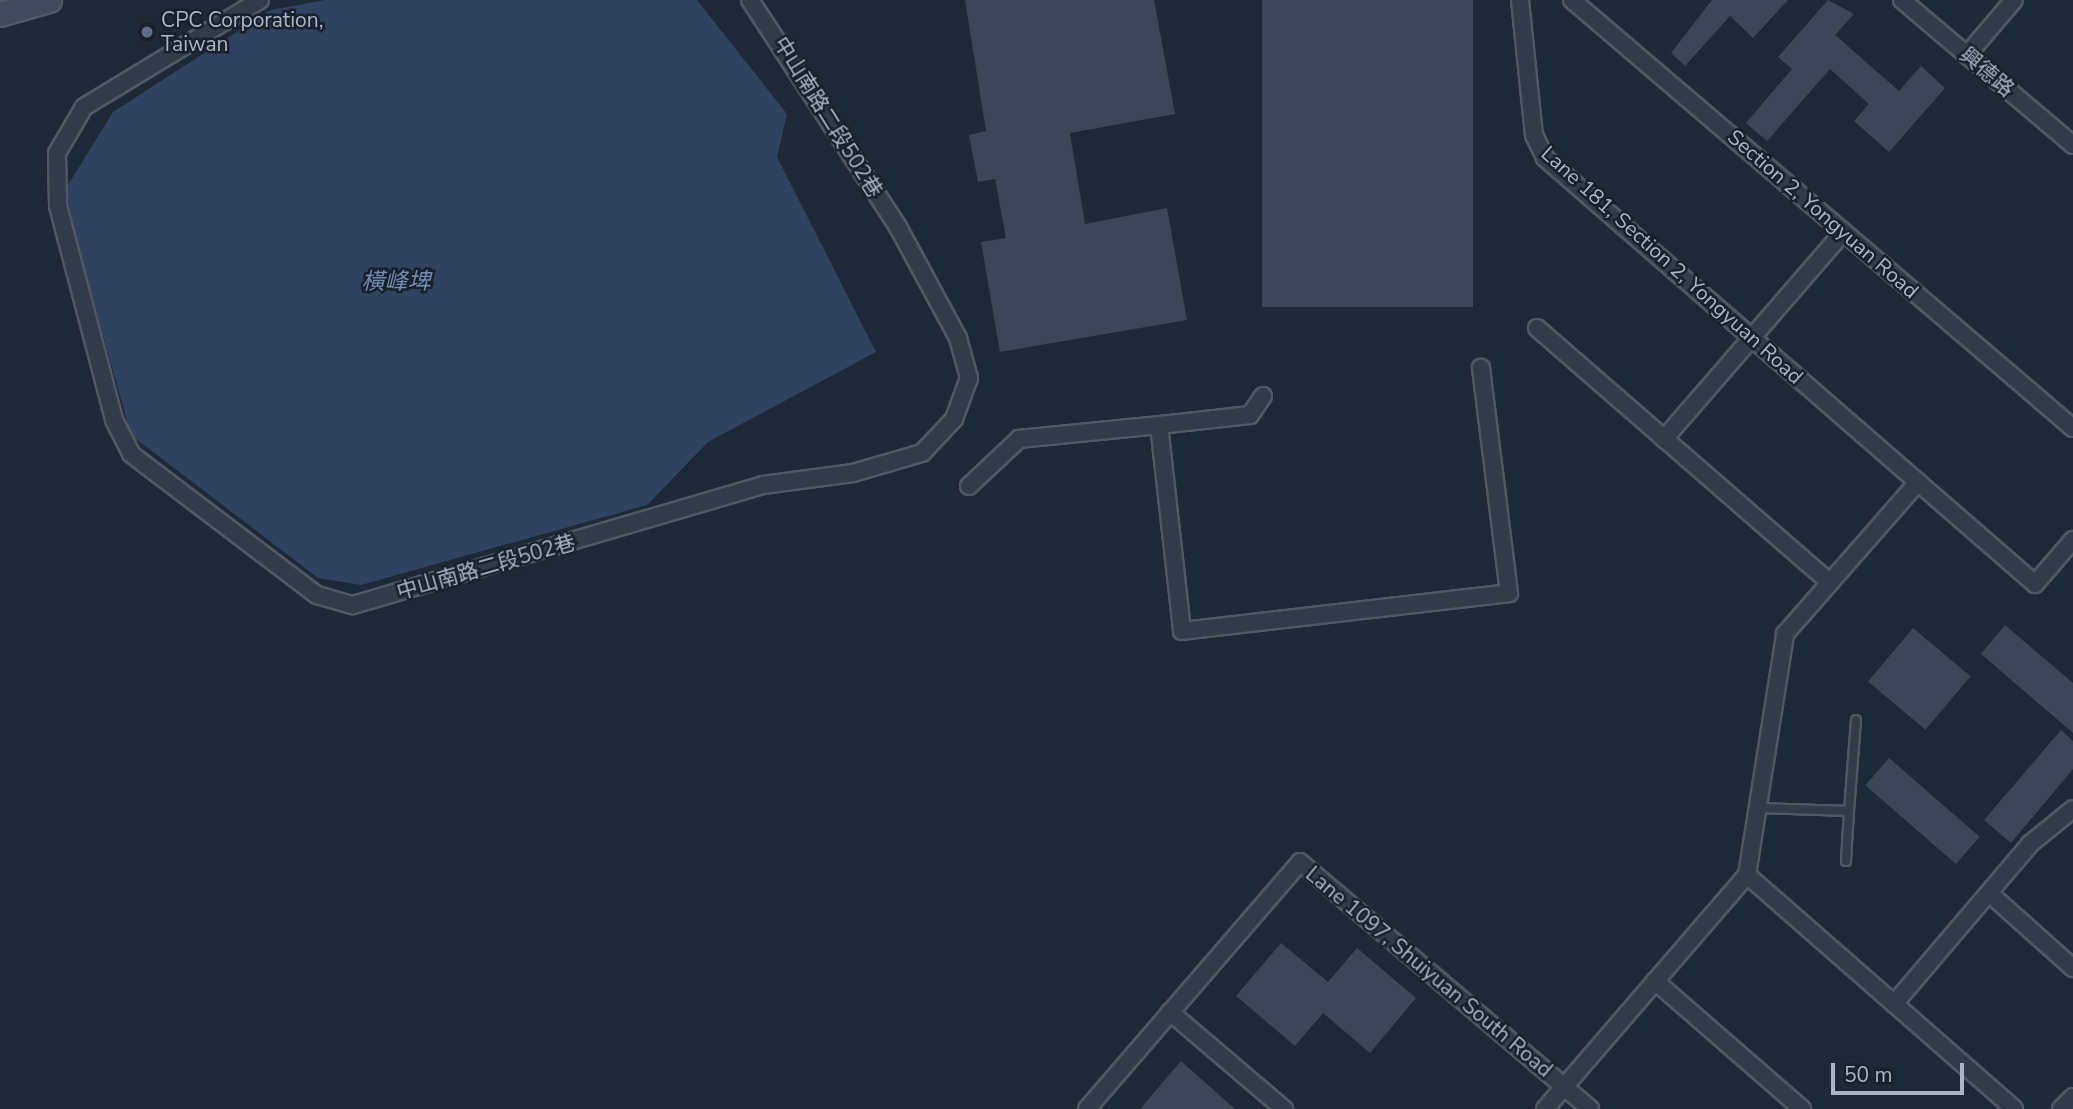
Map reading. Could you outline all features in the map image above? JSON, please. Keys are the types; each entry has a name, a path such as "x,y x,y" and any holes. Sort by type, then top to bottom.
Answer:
{"main road":[{"path":"0,14 49,0"}],"street":[{"name":"中山南路二段502巷","path":"260,0 84,107 57,153 58,206 114,421 131,454 317,595 353,605 763,485 853,473 922,453 954,419 969,378 958,338 898,227 750,0"},
{"name":"Lane 181, Section 2, Yongyuan Road","path":"1520,0 1537,148 2035,584 2073,540"},
{"name":"Section 2, Yongyuan Road","path":"1572,0 2073,428"},
{"name":"興德路","path":"1902,0 2073,145"},
{"path":"1967,55 2014,0"},
{"path":"1664,439 1843,232"},
{"path":"1537,328 1830,583"},
{"path":"1159,425 1182,631 1509,593 1481,368"},
{"path":"969,486 1019,439 1250,415 1263,396"},
{"path":"1545,1109 1747,875 1785,634 1918,482"},
{"path":"1894,1004 2030,844 2073,809"},
{"name":"Lane 1097, Shuiyuan South Road","path":"1170,1012 1300,862 1590,1109"},
{"path":"1747,875 2014,1109"},
{"path":"1989,893 2073,968"},
{"path":"1655,981 1802,1109"},
{"path":"1087,1109 1170,1012 1284,1109"},
{"path":"2061,1109 2073,1097"}],"lane":[{"path":"1846,860 1856,720"},
{"path":"1759,808 1849,811"}],"water":[{"name":"橫峰埤","path":"325,0 697,0 787,114 777,157 876,352 708,442 647,505 361,585 318,578 131,435 63,193 113,112 271,10"}],"building":[{"path":"965,0 1154,0 1175,114 1070,133 1085,224 1167,208 1187,320 1000,352 981,242 1006,238 995,179 978,182 969,135 986,131"},
{"path":"1262,0 1473,0 1473,307 1262,307"},
{"path":"1712,0 1788,0 1753,38 1730,16 1685,66 1671,53"},
{"path":"1828,0 1854,14 1835,35 1899,91 1921,66 1945,88 1889,152 1854,121 1869,104 1830,69 1767,141 1746,123 1792,69 1778,57"},
{"path":"2005,625 2073,683 2073,733 1981,654"},
{"path":"1913,628 1970,676 1925,730 1868,682"},
{"path":"2061,730 2073,741 2073,769 2011,843 1984,820"},
{"path":"1889,758 1980,837 1956,864 1865,785"},
{"path":"1281,943 1328,982 1357,948 1416,998 1370,1053 1323,1013 1295,1046 1236,996"},
{"path":"1181,1061 1235,1109 1140,1109"}],"place":[{"name":"CPC Corporation, Taiwan","path":"147,32"}]}
